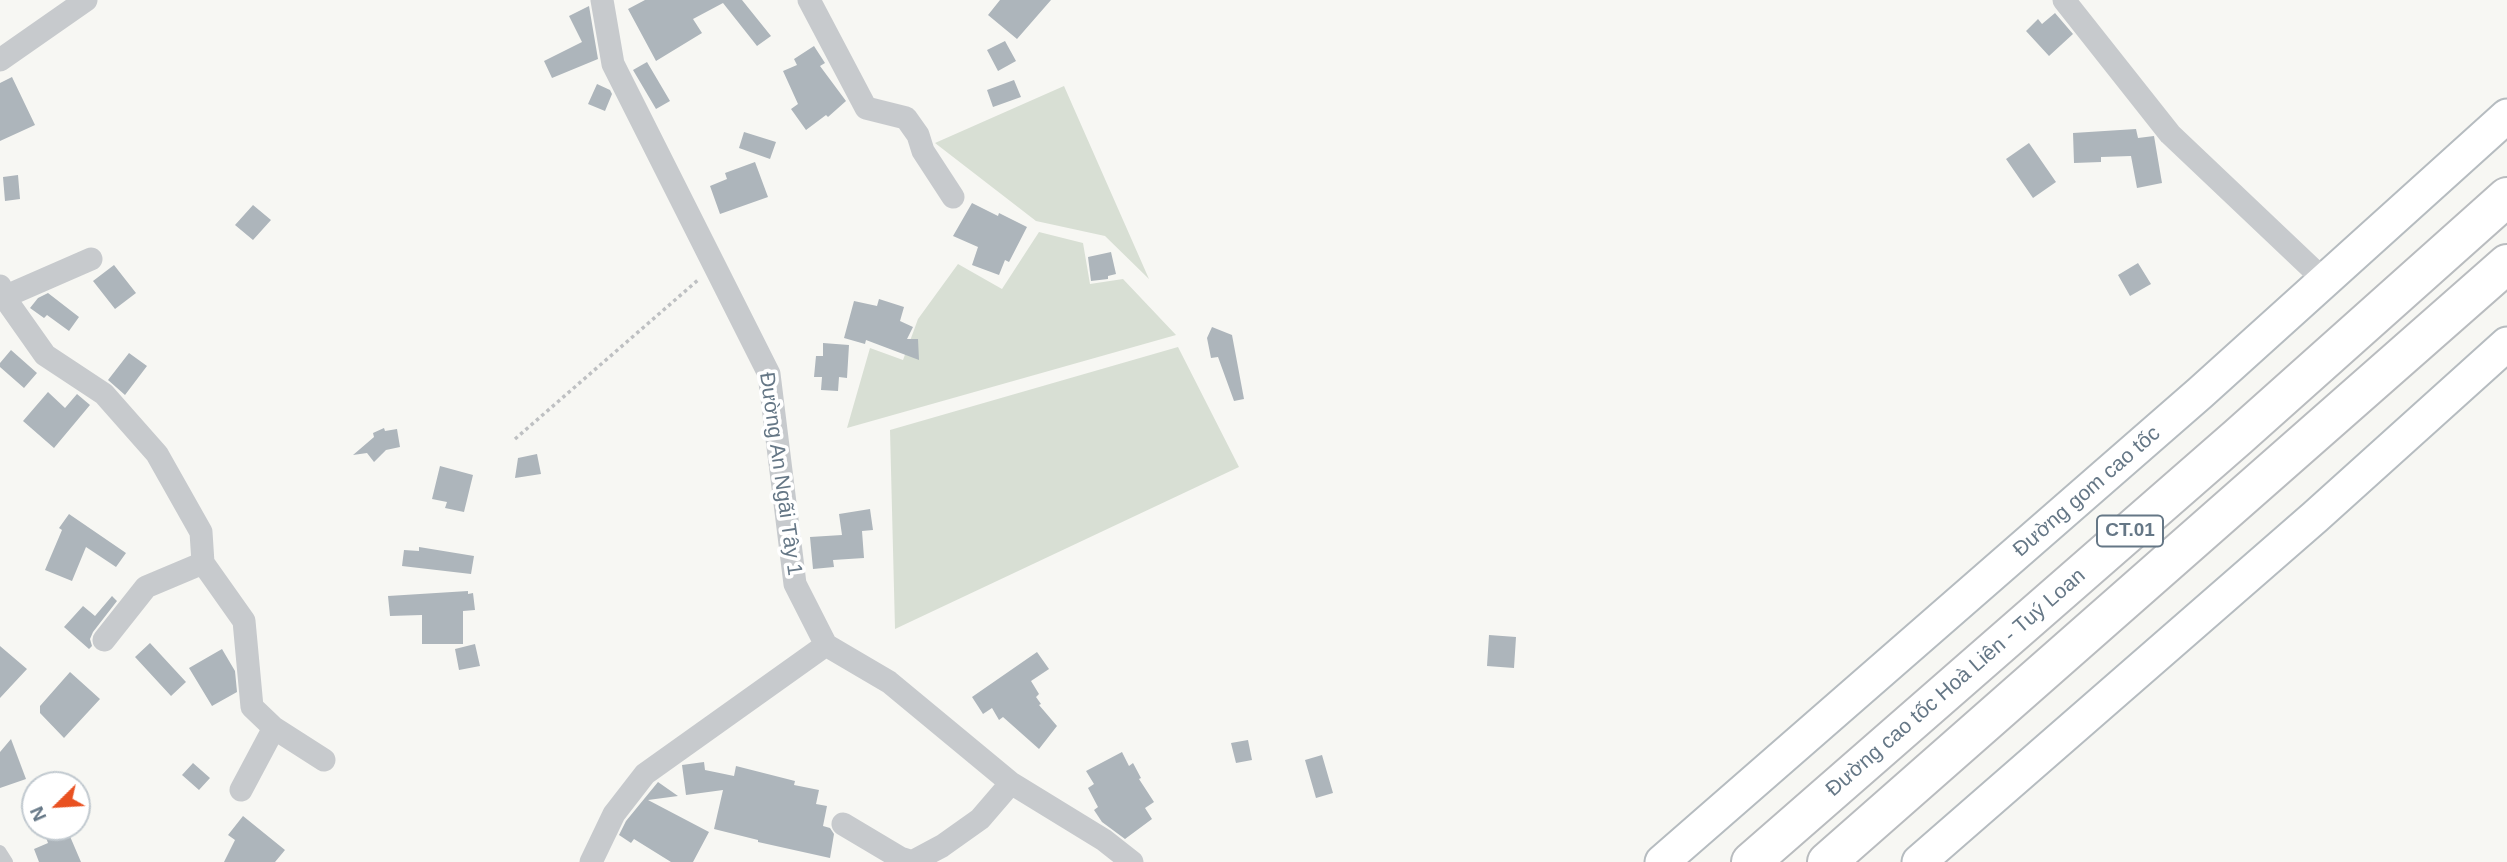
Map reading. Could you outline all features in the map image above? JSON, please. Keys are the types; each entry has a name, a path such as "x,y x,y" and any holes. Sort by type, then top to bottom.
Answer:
{"highway":[{"name":"Đường cao tốc Hoà Liên - Tuý Loan","path":"1751,862 2238,437 2507,197"},
{"name":"CT.01","path":"1827,862 2507,264"}],"main road":[{"name":"Đường gom cao tốc","path":"1662,862 2200,393 2507,116"},
{"path":"1919,862 2315,517 2507,344"}],"street":[{"path":"0,60 86,0"},
{"path":"809,0 866,108 906,118 918,135 923,151 953,197"},
{"path":"2064,0 2170,134 2325,281"},
{"name":"Đường An Ngãi Tây 1","path":"607,2 613,64 769,374 795,583 826,645"},
{"path":"91,259 2,292 45,355 104,394 157,454 201,532 203,563 244,621 252,706 274,728 324,760"},
{"path":"104,640 146,587 203,563"},
{"path":"591,862 614,814 645,774 826,645 889,682 1011,783 1104,840 1132,862"},
{"path":"241,790 274,728"},
{"path":"843,824 900,858 913,862 980,819 1011,783"}],"lane":[{"path":"0,851 7,862"}],"path":[{"path":"514,439 716,265"}],"shaded area":[{"path":"1064,86 1149,279 1105,236 1036,221 935,143"},
{"path":"1039,232 1083,243 1090,284 1123,279 1176,335 847,428 870,348 903,360 918,319 958,264 1002,289"},
{"path":"1178,347 1239,467 895,629 890,430"}],"building":[{"path":"645,0 742,0 771,36 757,46 723,3 693,19 702,33 656,61 628,9"},
{"path":"1000,0 1051,0 1017,39 988,15"},
{"path":"589,6 598,59 552,78 544,61 582,42 569,16"},
{"path":"2055,13 2073,34 2049,56 2026,31 2038,19 2042,24"},
{"path":"1005,41 1016,61 998,71 987,50"},
{"path":"814,46 825,63 820,66 846,101 828,117 826,115 806,130 791,109 798,104 783,71 797,65 794,59"},
{"path":"647,62 670,101 656,109 633,70"},
{"path":"12,77 35,125 0,141 0,83"},
{"path":"1014,80 1021,97 993,107 987,90"},
{"path":"597,84 610,90 612,94 605,111 588,104"},
{"path":"2136,129 2138,138 2154,136 2162,183 2137,188 2131,156 2101,157 2101,162 2074,163 2073,133"},
{"path":"744,132 776,142 770,159 739,148"},
{"path":"2029,143 2056,182 2033,198 2006,159"},
{"path":"755,162 768,197 720,214 710,186 727,179 725,173"},
{"path":"18,175 20,199 5,201 3,177"},
{"path":"972,203 1027,227 1009,262 1005,260 999,275 972,265 978,247 953,236"},
{"path":"253,205 271,220 253,240 235,225"},
{"path":"1111,252 1116,274 1108,276 1108,279 1091,281 1088,257"},
{"path":"2138,263 2151,284 2130,296 2118,275"},
{"path":"114,265 136,293 115,309 93,281"},
{"path":"48,293 79,317 69,331 47,315 44,318 30,308 38,298"},
{"path":"879,299 904,307 900,321 913,327 907,339 918,339 919,360 866,340 865,344 844,338 854,301 877,306"},
{"path":"1212,327 1232,335 1244,399 1234,401 1218,357 1211,358 1207,338"},
{"path":"823,343 849,345 847,378 839,377 838,391 821,390 822,377 814,377 816,356 823,356"},
{"path":"11,350 37,373 24,388 0,367 0,363"},
{"path":"129,353 147,366 125,395 108,380"},
{"path":"48,392 65,408 77,394 90,405 54,448 23,421"},
{"path":"384,428 385,431 397,429 400,447 386,450 374,462 367,453 353,455 374,437 373,433"},
{"path":"537,454 541,474 515,478 518,458"},
{"path":"440,466 473,475 464,512 445,508 447,502 432,499"},
{"path":"870,509 873,530 862,531 864,558 833,560 834,567 813,569 810,537 842,535 839,514"},
{"path":"69,514 126,553 116,567 86,547 72,581 45,570 62,530 59,528"},
{"path":"419,547 474,556 471,574 402,566 404,550 419,551"},
{"path":"468,591 468,594 473,593 475,610 463,611 463,644 422,644 422,615 390,616 388,596"},
{"path":"112,596 117,601 93,632 90,639 92,646 89,649 64,627 83,606 95,616"},
{"path":"1489,635 1516,637 1514,668 1487,666"},
{"path":"150,643 186,682 171,696 135,657"},
{"path":"475,644 480,666 459,670 455,649"},
{"path":"0,646 27,669 0,698"},
{"path":"222,649 235,671 237,692 212,706 189,668"},
{"path":"1037,652 1049,669 1031,681 1039,694 1036,697 1041,704 1039,705 1057,726 1039,749 1003,717 999,720 992,708 983,714 972,697"},
{"path":"70,672 100,699 64,738 40,713 40,706"},
{"path":"11,739 23,771 21,781 0,788 0,752"},
{"path":"1248,740 1252,760 1236,763 1231,743"},
{"path":"1122,752 1129,766 1133,763 1141,778 1139,779 1154,802 1145,808 1152,819 1125,839 1102,822 1094,810 1098,807 1088,788 1094,784 1086,771"},
{"path":"1322,755 1333,793 1316,798 1305,760"},
{"path":"704,762 705,770 734,776 736,766 795,781 794,785 819,790 816,804 827,806 823,826 830,828 834,834 830,858 714,829 723,790 686,795 682,765"},
{"path":"193,763 210,778 199,790 182,775"},
{"path":"658,782 678,796 648,800 709,832 693,862 671,862 634,839 631,843 619,835 626,821"},
{"path":"243,816 285,850 275,862 224,862 235,840 228,835"},
{"path":"47,841 72,841 81,862 39,862 34,849"}]}
